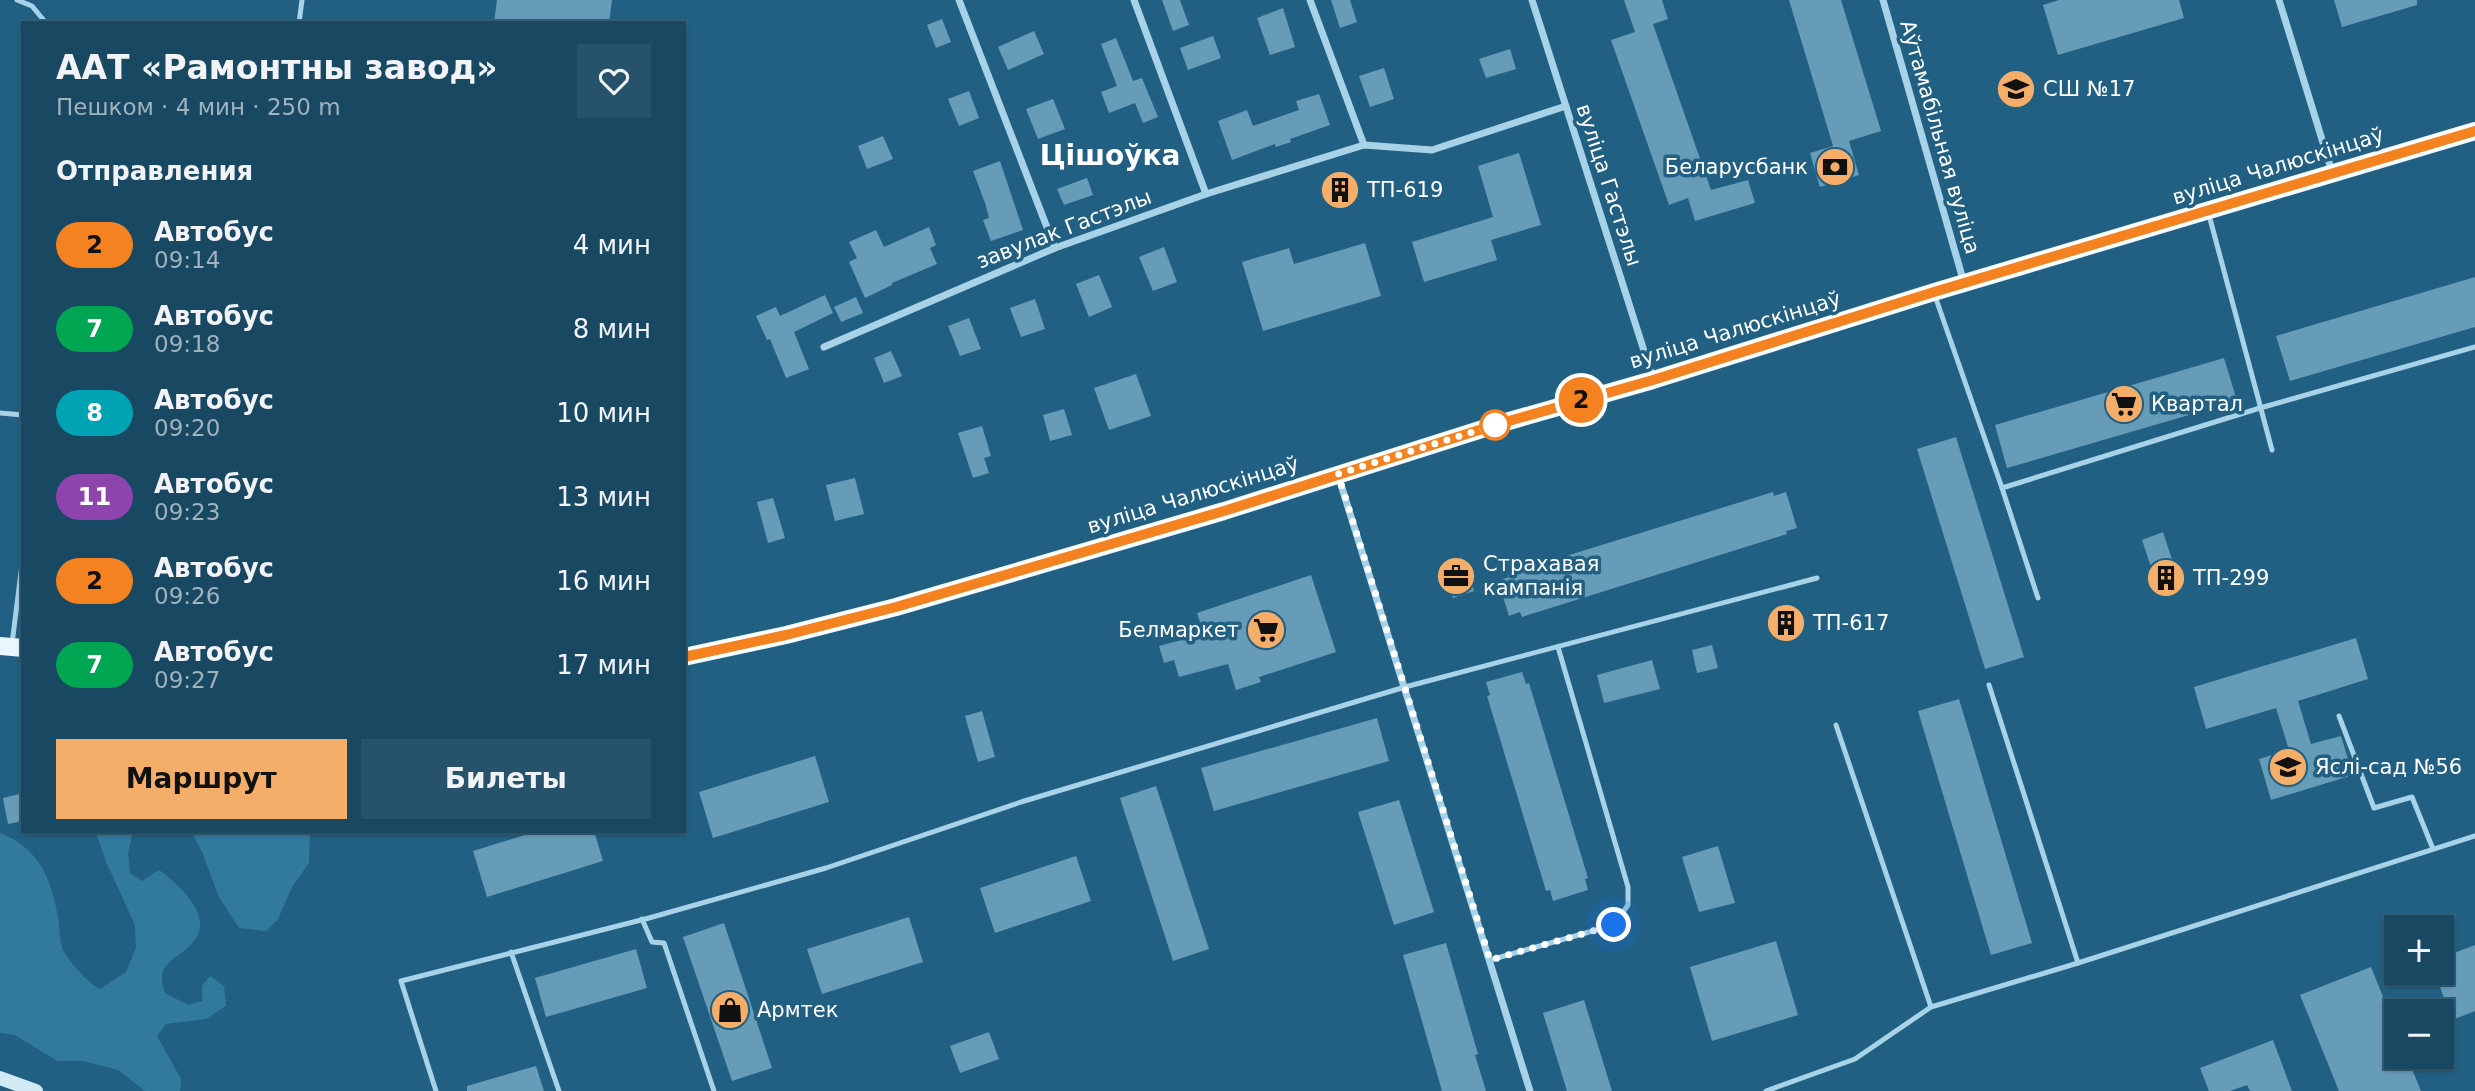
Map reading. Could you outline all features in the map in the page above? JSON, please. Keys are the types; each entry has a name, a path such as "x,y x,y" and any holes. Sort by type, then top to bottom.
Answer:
{"main road":[{"name":"вуліца Чалюскінцаў","path":"686,657 896,607 1224,511 1495,425 1653,380 1934,292 2475,131"},
{"path":"9,1084 36,1091"}],"street":[{"path":"959,0 1055,248"},
{"path":"1133,0 1206,194"},
{"path":"1310,0 1364,145"},
{"name":"вуліца Гастэлы","path":"1532,0 1653,380"},
{"name":"Аўтамабільная вуліца","path":"1883,0 1964,284"},
{"path":"2280,0 2332,173"},
{"name":"завулак Гастэлы","path":"824,347 1055,248 1206,194 1364,145 1432,150 1566,106"},
{"path":"1338,474 1530,1091"}],"lane":[{"path":"17,0 32,6 44,21"},
{"path":"299,21 302,0"},
{"path":"2208,212 2272,450"},
{"path":"1934,292 2038,598"},
{"path":"2002,488 2260,408 2475,348"},
{"path":"0,413 21,415"},
{"path":"11,647 21,571"},
{"path":"436,1091 401,981 827,868 1021,802 1405,687 1817,578"},
{"path":"1490,960 1614,925 1628,905 1628,887 1558,647"},
{"path":"1989,685 2078,963"},
{"path":"2339,716 2374,808 2412,796 2433,849"},
{"path":"1836,725 1931,1007"},
{"path":"1766,1091 1855,1059 1931,1007 2078,963 2475,836"},
{"path":"642,919 652,942 664,943 714,1091"},
{"path":"511,952 559,1091"}],"shaded area":[{"path":"0,833 25,847 41,866 52,890 62,947 80,972 100,989 126,972 136,948 135,925 96,833 133,833 128,853 130,873 142,881 159,870 184,892 197,911 199,931 194,941 169,962 162,974 165,993 188,1005 202,1001 202,986 210,976 224,986 226,1006 206,1019 166,1024 157,1036 181,1079 180,1091 145,1091 118,1070 84,1061 57,1061 15,1035 0,1033"},
{"path":"192,833 310,833 309,863 292,887 278,919 266,931 239,928 219,897"}],"building":[{"path":"497,0 612,0 609,21 494,21"},
{"path":"1162,0 1180,0 1189,25 1173,31"},
{"path":"1331,0 1350,0 1357,22 1340,28"},
{"path":"1624,0 1662,0 1668,19 1653,24 1711,190 1748,180 1755,203 1695,221 1688,198 1669,205 1611,40 1635,32"},
{"path":"1789,0 1841,0 1881,131 1849,141 1859,175 1820,187 1810,153 1833,146"},
{"path":"2059,0 2179,0 2184,18 2058,55 2043,5"},
{"path":"2334,0 2417,0 2417,5 2342,27"},
{"path":"1283,8 1295,47 1270,55 1257,18"},
{"path":"942,19 951,42 936,48 927,25"},
{"path":"1034,31 1044,54 1008,70 998,47"},
{"path":"1213,36 1221,58 1188,70 1180,48"},
{"path":"1116,38 1133,81 1142,78 1158,117 1143,123 1135,103 1109,113 1101,92 1117,86 1101,44"},
{"path":"1510,49 1516,69 1486,78 1479,59"},
{"path":"1384,68 1394,99 1370,107 1359,76"},
{"path":"969,91 979,118 959,126 948,99"},
{"path":"1319,94 1330,125 1290,139 1291,142 1276,147 1275,144 1232,160 1218,121 1247,110 1253,126 1299,110 1296,101"},
{"path":"1053,99 1065,129 1038,139 1026,109"},
{"path":"883,136 893,159 867,169 858,146"},
{"path":"1519,153 1541,225 1491,240 1497,260 1424,282 1412,242 1493,217 1478,166"},
{"path":"1000,161 1023,230 991,241 983,220 989,218 973,171"},
{"name":"ТП-619","path":"1351,176 1357,195 1329,204 1323,186"},
{"path":"1087,178 1093,195 1064,205 1057,189"},
{"path":"929,227 936,245 930,248 937,264 865,298 849,262 857,258 849,242 876,230 884,247"},
{"path":"1365,243 1381,296 1263,331 1242,262 1289,248 1294,264"},
{"path":"1164,247 1177,282 1153,291 1139,257"},
{"path":"1099,275 1112,307 1089,317 1076,284"},
{"path":"2475,277 2475,327 2290,381 2276,336"},
{"path":"825,295 833,313 794,332 809,369 786,378 770,339 767,340 756,316 776,307 780,316"},
{"path":"856,297 863,313 841,322 834,307"},
{"path":"1035,299 1045,329 1021,337 1010,308"},
{"path":"969,318 981,349 960,356 948,326"},
{"path":"891,351 902,376 884,383 874,358"},
{"path":"2224,358 2237,401 2007,468 1995,425"},
{"path":"1136,374 1151,416 1109,430 1094,388"},
{"path":"1064,409 1072,435 1050,441 1043,415"},
{"path":"982,426 991,456 984,458 989,473 973,478 958,433"},
{"path":"1956,437 2024,657 1985,669 1917,449"},
{"path":"855,478 864,514 835,521 826,485"},
{"path":"1773,492 1774,496 1786,492 1797,528 1786,531 1787,534 1522,617 1520,612 1509,616 1498,581 1509,577 1508,574"},
{"path":"773,498 785,538 768,543 757,502"},
{"path":"2163,532 2180,584 2159,591 2142,540"},
{"path":"1462,556 1474,591 1453,598 1440,564"},
{"name":"Белмаркет","path":"1311,575 1336,652 1259,677 1261,682 1236,690 1228,664 1179,677 1174,660 1164,663 1159,646 1204,634 1197,613"},
{"path":"2356,638 2368,679 2298,701 2311,744 2341,736 2353,775 2271,800 2259,759 2289,750 2276,708 2206,729 2194,687"},
{"path":"1712,645 1718,668 1697,673 1692,650"},
{"path":"1652,660 1660,689 1604,703 1597,675"},
{"path":"1522,672 1526,684 1529,683 1588,878 1585,879 1588,890 1553,901 1550,890 1546,891 1487,696 1490,695 1486,682"},
{"path":"1959,699 2032,943 1991,955 1918,711"},
{"path":"982,711 995,757 978,762 965,716"},
{"path":"1377,718 1389,761 1214,811 1201,768"},
{"path":"815,756 829,802 713,838 699,792"},
{"path":"1156,786 1209,949 1173,961 1120,798"},
{"path":"21,794 21,821 8,824 3,798"},
{"path":"1399,800 1434,912 1394,925 1358,812"},
{"path":"532,833 595,833 603,861 487,897 473,851"},
{"path":"1718,846 1735,903 1699,912 1682,857"},
{"path":"1076,856 1091,901 995,933 980,888"},
{"path":"909,917 923,962 822,994 807,949"},
{"path":"724,923 772,1068 732,1081 683,937"},
{"path":"1776,941 1798,1015 1712,1041 1690,967"},
{"path":"1446,943 1486,1091 1442,1091 1403,955"},
{"path":"2475,945 2475,1011 2454,1019 2454,999 2444,999 2439,985 2454,985 2454,953"},
{"path":"636,949 647,988 546,1017 535,978"},
{"path":"2371,967 2384,999 2384,1069 2412,1069 2421,1091 2339,1091 2300,995"},
{"path":"1584,1000 1612,1091 1567,1091 1543,1013"},
{"path":"989,1032 999,1059 960,1073 950,1046"},
{"path":"2273,1040 2292,1091 2250,1091 2247,1085 2230,1091 2209,1091 2200,1068"},
{"path":"536,1066 544,1091 467,1091 467,1086"}],"bus line":[{"name":"2","path":"686,657 896,607 1224,511 1495,425 1653,380 1934,292 2475,131"}],"place":[{"name":"СШ №17","path":"2016,89"},
{"name":"Беларусбанк","path":"1835,167"},
{"name":"ТП-619","path":"1340,190"},
{"name":"Квартал","path":"2124,404"},
{"name":"Страхавая кампанія","path":"1456,576"},
{"name":"ТП-299","path":"2166,578"},
{"name":"ТП-617","path":"1786,623"},
{"name":"Белмаркет","path":"1266,630"},
{"name":"Яслі-сад №56","path":"2288,767"},
{"name":"Армтек","path":"730,1010"}],"district":[{"name":"Цішоўка","path":"1110,155"}],"route":[{"path":"1495,425 1338,474 1490,960 1614,925"}]}
